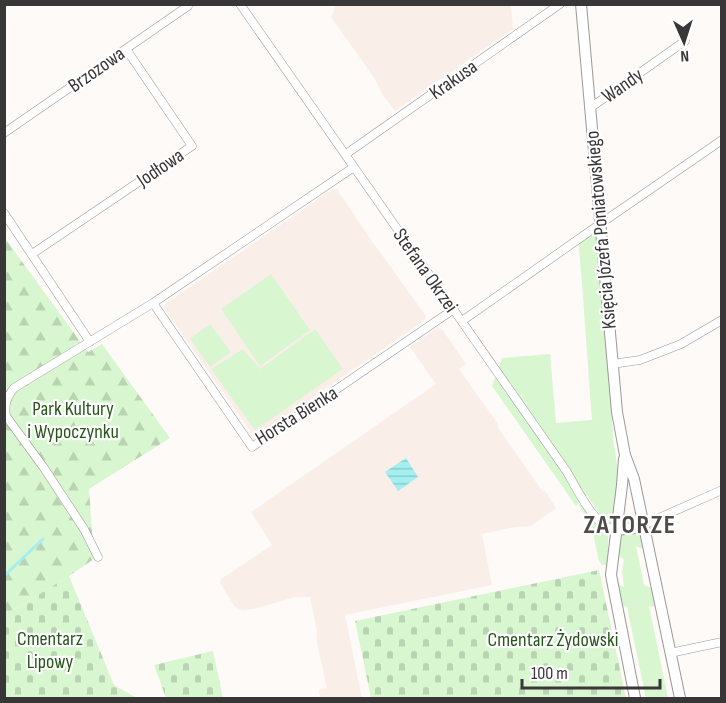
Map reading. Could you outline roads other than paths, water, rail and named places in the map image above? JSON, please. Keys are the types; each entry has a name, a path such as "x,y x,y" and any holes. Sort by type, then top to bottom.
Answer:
{"street":[{"name":"Stefana Okrzei","path":"240,4 567,472 596,518 609,529 616,530"},
{"name":"Krakusa","path":"345,154 560,4"},
{"name":"Księcia Józefa Poniatowskiego","path":"581,4 617,412 625,455 634,479 680,699"},
{"name":"Brzozowa","path":"4,133 188,6"},
{"name":"Wandy","path":"590,108 685,41"},
{"name":"Jodłowa","path":"32,254 192,146 126,49"},
{"path":"462,321 722,140"},
{"path":"98,557 88,535 6,416 6,400 14,388 153,303 354,166"},
{"path":"4,213 90,342"},
{"name":"Horsta Bienka","path":"153,303 252,447 453,309"},
{"path":"612,364 640,360 681,344 722,320"},
{"name":"Księcia Józefa Poniatowskiego","path":"625,455 611,567 612,584 635,699"},
{"path":"616,530 643,525 722,490"},
{"path":"670,653 722,642"}],"water":[{"path":"406,458 418,477 398,491 385,472"}],"waterway":[{"path":"4,576 43,539"}],"district":[{"name":"ZATORZE","path":"630,524"}],"park label":[{"name":"Park Kultury i Wypoczynku","path":"73,420"},
{"name":"Cmentarz Żydowski","path":"553,639"},
{"name":"Cmentarz Lipowy","path":"50,650"}]}
